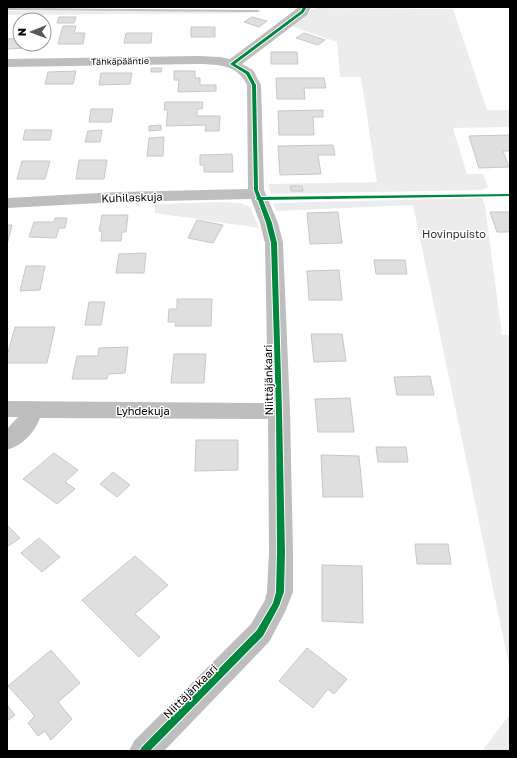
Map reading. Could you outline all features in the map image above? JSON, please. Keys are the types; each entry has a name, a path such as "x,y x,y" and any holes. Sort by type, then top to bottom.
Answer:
{"street":[{"path":"232,64 302,12 305,7"},
{"name":"Tähkäpääntie","path":"7,63 199,60 220,61 232,64"},
{"name":"Niittäjänkaari","path":"144,751 248,647 260,633 276,604 281,580 279,411 274,243 269,223 257,194 255,184 254,85 248,73 232,64"},
{"name":"Kuhilaskuja","path":"7,203 118,197 257,194"},
{"name":"Lyhdekuja","path":"7,409 279,411"},
{"path":"7,441 25,427 31,410"}],"green space":[{"path":"7,7 89,9 43,9"},
{"path":"313,9 453,9 487,110 510,110 510,127 453,128 467,174 483,174 488,187 481,190 271,194 268,184 377,182 361,77 340,77 337,42 291,26"},
{"path":"227,10 255,13 52,15 52,12 12,12 12,15 7,15 7,11"},
{"name":"Hovinpuisto","path":"482,198 485,206 502,335 510,335 510,670 413,205 276,211 273,203"},
{"path":"219,202 241,203 250,207 259,228 155,213 155,204"},
{"path":"510,714 510,751 482,751"}],"building":[{"path":"59,17 76,17 74,23 57,23"},
{"path":"252,17 267,21 259,27 244,22"},
{"path":"63,26 76,26 74,33 85,33 83,44 58,44"},
{"path":"191,27 215,27 215,37 191,37"},
{"path":"126,33 152,33 151,43 124,43"},
{"path":"304,33 325,40 318,45 296,38"},
{"path":"7,39 12,39 12,49 7,49"},
{"path":"271,52 297,52 298,64 271,64"},
{"path":"151,68 162,68 161,72 151,72"},
{"path":"76,71 73,84 45,84 48,72"},
{"path":"174,71 195,71 195,78 200,78 200,85 216,85 216,91 178,92 179,80 174,80"},
{"path":"101,73 132,73 130,84 99,85"},
{"path":"276,78 324,78 326,88 304,88 305,99 277,99"},
{"path":"165,102 203,102 202,109 197,109 197,116 220,116 219,131 205,131 206,125 166,126 168,110 164,110"},
{"path":"91,109 113,109 111,122 89,122"},
{"path":"323,110 323,117 313,117 314,135 279,135 278,111"},
{"path":"161,125 161,130 149,131 149,126"},
{"path":"25,130 52,130 50,140 23,140"},
{"path":"102,130 100,142 85,142 88,131"},
{"path":"510,135 510,151 503,151 509,167 479,168 469,136"},
{"path":"164,137 163,156 147,156 149,138"},
{"path":"333,145 335,155 318,155 321,174 280,175 278,146"},
{"path":"232,154 233,172 204,172 204,165 200,165 200,155"},
{"path":"79,160 107,160 104,179 76,179"},
{"path":"22,161 50,161 45,179 17,179"},
{"path":"290,186 302,186 303,191 291,191"},
{"path":"338,212 342,243 310,244 307,213"},
{"path":"490,212 510,212 510,232 497,232"},
{"path":"102,215 128,215 126,232 122,232 121,241 101,241 102,231 99,231"},
{"path":"55,218 67,218 65,228 59,228 56,238 29,237 34,222 54,222"},
{"path":"197,220 223,225 213,243 188,238"},
{"path":"7,225 12,225 7,245"},
{"path":"146,253 144,273 116,273 119,254"},
{"path":"374,260 405,260 407,274 376,274"},
{"path":"26,266 45,266 40,290 20,291"},
{"path":"339,270 342,300 309,300 307,271"},
{"path":"177,299 212,299 211,326 175,326 176,322 168,322 169,309 177,309"},
{"path":"89,302 105,302 101,325 85,325"},
{"path":"15,327 55,327 47,363 7,363 7,356"},
{"path":"311,334 342,334 346,361 314,362"},
{"path":"128,347 125,373 108,374 107,379 72,379 77,356 98,356 99,348"},
{"path":"174,354 206,354 204,383 171,383"},
{"path":"430,376 434,395 397,395 394,377"},
{"path":"350,398 354,432 318,432 315,399"},
{"path":"196,440 238,440 238,470 195,471"},
{"path":"376,447 406,447 408,462 378,462"},
{"path":"54,453 78,470 65,482 75,489 57,504 23,479"},
{"path":"321,455 359,456 363,497 323,497"},
{"path":"113,472 130,485 117,497 100,484"},
{"path":"7,525 20,538 7,547"},
{"path":"39,538 60,557 42,572 21,553"},
{"path":"415,544 448,544 451,564 417,564"},
{"path":"135,556 168,585 135,614 160,637 139,657 82,600"},
{"path":"322,565 362,566 363,623 322,621"},
{"path":"307,648 347,679 334,694 328,689 313,708 279,681"},
{"path":"51,650 80,683 58,702 72,719 51,740 45,731 38,736 28,723 35,716 8,686"},
{"path":"7,705 15,715 7,721"}],"waterway":[{"path":"7,9 258,11"}],"cycle path":[{"path":"144,751 260,633 276,604 280,592 281,552 279,411 274,243 269,223 256,190 254,85 248,73 232,64 302,12 305,7"},
{"path":"258,199 510,195"}]}
